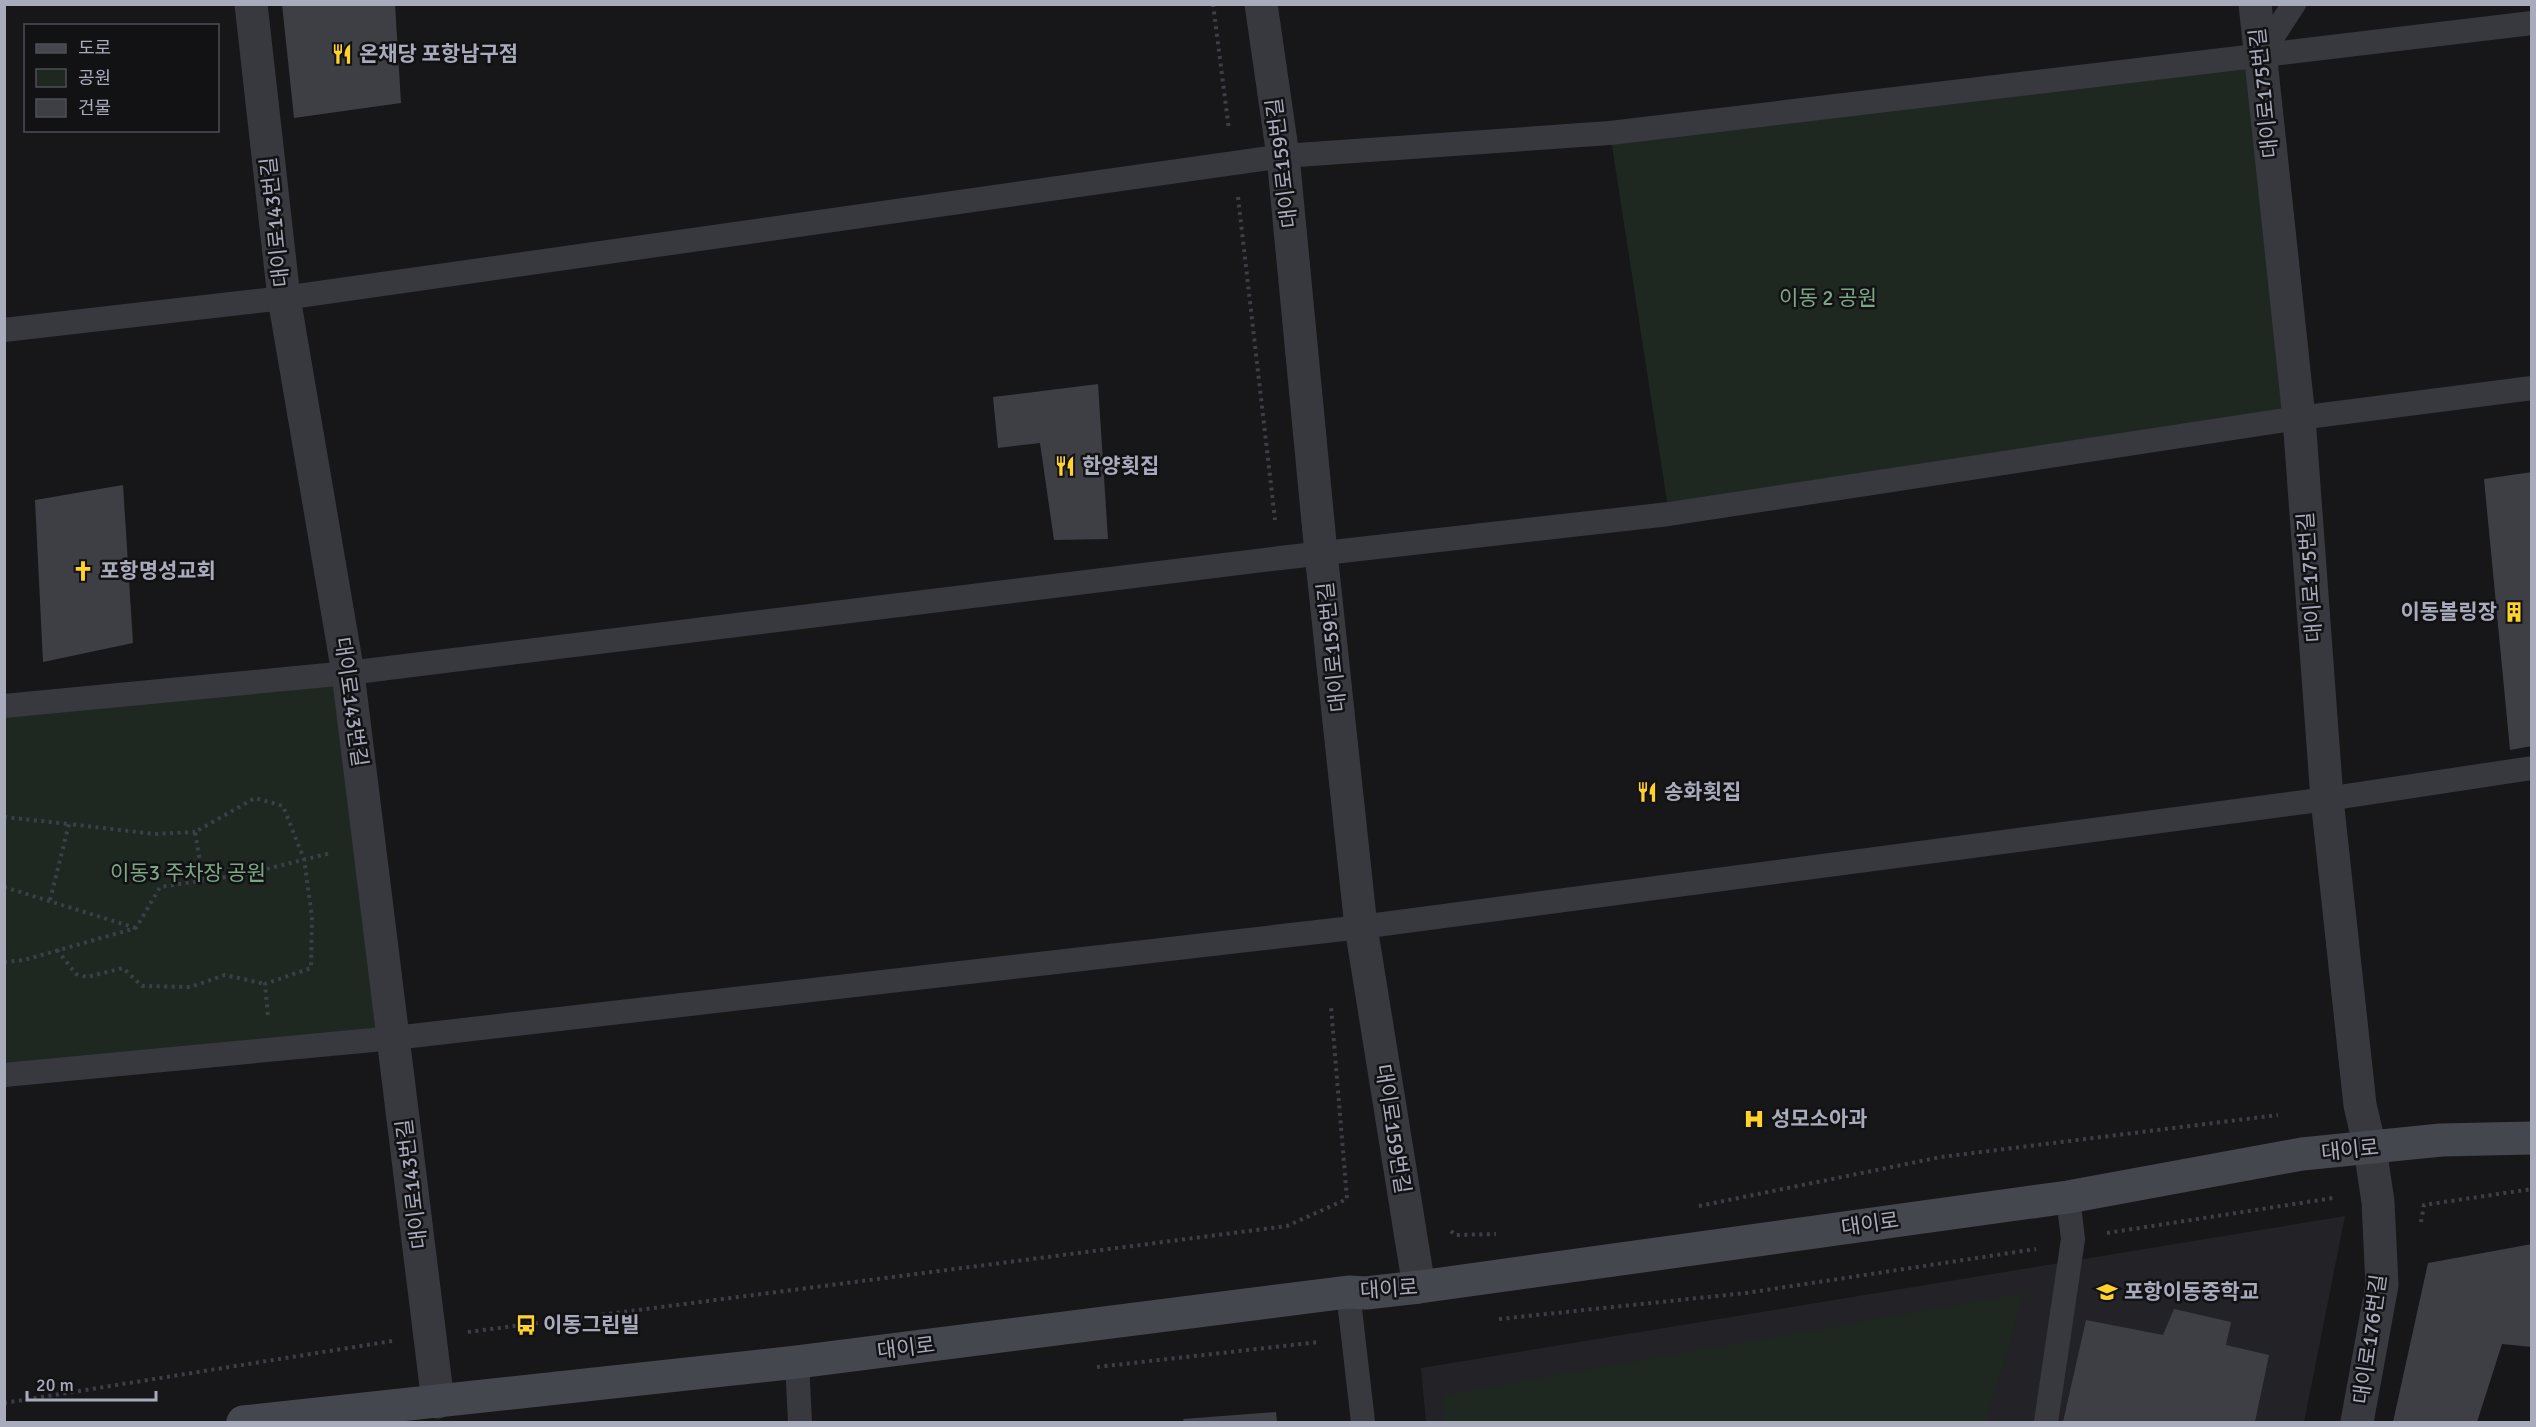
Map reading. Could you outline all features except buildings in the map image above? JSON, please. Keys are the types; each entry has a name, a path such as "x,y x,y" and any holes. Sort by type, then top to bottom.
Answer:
{"street":[{"name":"대이로143번길","path":"250,4 284,298 348,673 438,1402"},
{"name":"대이로159번길","path":"1261,4 1283,156 1321,553 1361,927 1419,1287"},
{"name":"대이로175번길","path":"2255,4 2299,418 2327,799 2360,1105 2370,1148"},
{"name":"대이로","path":"243,1422 797,1362 1348,1292 1366,1293 1419,1287 2068,1197 2302,1154 2441,1140 2532,1138"},
{"name":"대이로176번길","path":"2357,1422 2382,1285 2378,1202 2370,1148"}],"lane":[{"path":"2260,56 2294,4"},
{"path":"4,330 284,298 1283,156 1610,133 2532,23"},
{"path":"4,706 348,673 1321,553 1669,514 2299,418 2532,388"},
{"path":"4,1075 394,1038 1361,927 2327,799 2532,768"},
{"path":"2046,1422 2073,1239 2068,1197"},
{"path":"1348,1292 1363,1422"},
{"path":"797,1362 800,1422"}],"path":[{"path":"1213,4 1280,558"},
{"path":"4,817 154,834 195,832 255,798 283,806 304,859 312,917 311,968 264,984 225,975 191,987 142,986 123,968 87,977 76,974 57,950"},
{"path":"50,900 69,824"},
{"path":"195,832 203,880"},
{"path":"4,962 136,928 160,887 246,874 324,854"},
{"path":"4,887 136,928"},
{"path":"264,984 271,1050"},
{"path":"4,1403 430,1336 1287,1226 1347,1199 1330,999"},
{"path":"1688,1208 1941,1157 2284,1115"},
{"path":"2424,1205 2532,1189"},
{"path":"1497,1319 1746,1293 2041,1248 2073,1239 2333,1198"},
{"path":"1446,1224 1455,1235 1502,1233"},
{"path":"1088,1368 1326,1341"}],"shaded area":[{"name":"포항이동중학교","path":"2345,1216 2304,1422 1426,1422 1421,1368"}],"green space":[{"name":"이동 2 공원","path":"2260,56 2299,418 1669,514 1610,133"},
{"name":"이동3 주차장 공원","path":"348,673 394,1038 5,1075 5,706"},
{"path":"2024,1293 1986,1422 1445,1422 1443,1395"}],"place":[{"name":"온채당 포항남구점","path":"342,54"},
{"name":"한양횟집","path":"1065,466"},
{"name":"포항명성교회","path":"83,571"},
{"name":"이동볼링장","path":"2514,612"},
{"name":"송화횟집","path":"1647,792"},
{"name":"성모소아과","path":"1754,1119"},
{"name":"포항이동중학교","path":"2107,1292"},
{"name":"이동그린빌","path":"526,1325"}]}
